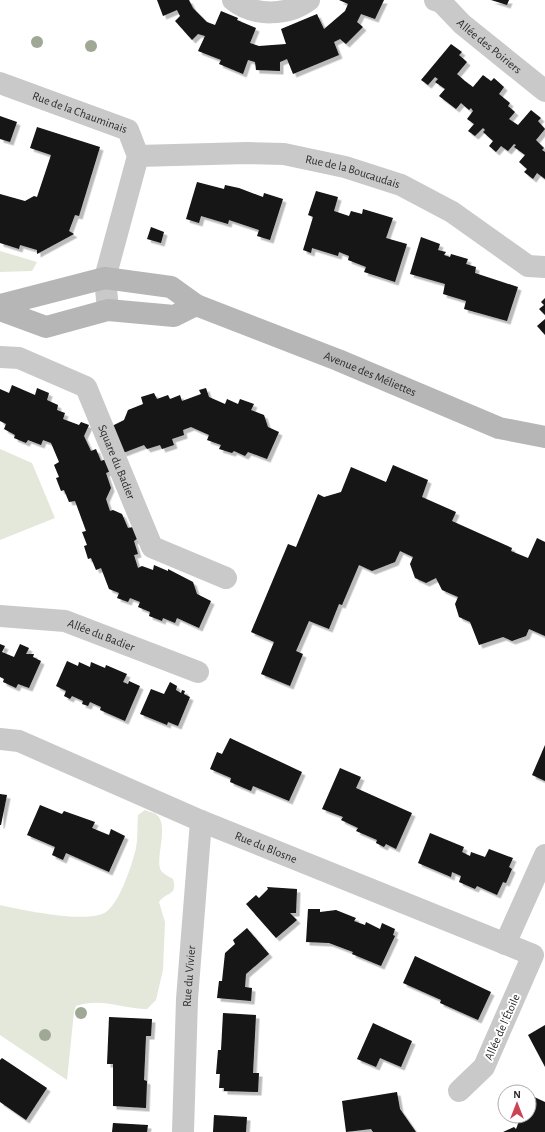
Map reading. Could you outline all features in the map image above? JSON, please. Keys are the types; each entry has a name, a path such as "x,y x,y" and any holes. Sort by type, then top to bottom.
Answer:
{"street":[{"path":"233,0 241,6 264,12 286,11 309,0"},
{"name":"Allée des Poiriers","path":"439,1 462,24 545,91"},
{"name":"Rue de la Chauminais","path":"0,83 128,130 138,156"},
{"name":"Rue de la Boucaudais","path":"138,156 247,153 276,154 344,167 401,185 452,212 528,266 545,267"},
{"path":"108,310 105,278 138,156"},
{"name":"Avenue des Méliettes","path":"0,305 105,278 171,287 196,305 338,360 499,428 545,437"},
{"path":"0,310 46,327 108,310 174,316 196,305"},
{"name":"Square du Badier","path":"0,357 19,358 86,387 152,547 226,578"},
{"name":"Allée du Badier","path":"0,616 65,621 198,672"},
{"name":"Rue du Blosne","path":"0,739 19,741 201,821 533,955"},
{"name":"Rue du Vivier","path":"183,1132 187,999 201,821"},
{"path":"506,944 545,855"},
{"name":"Allée de l'Étoile","path":"459,1091 484,1067 533,955"}],"shaded area":[{"path":"0,251 37,262 32,271 0,272"},
{"path":"0,449 32,463 55,518 0,540"},
{"path":"145,810 156,814 161,820 162,836 159,861 160,867 163,873 173,879 174,884 173,891 159,902 165,922 163,970 156,1000 147,1009 138,1009 103,1003 76,1006 74,1012 67,1080 0,1035 0,905 54,915 85,917 106,912 121,892 132,864 137,840 138,815"}],"building":[{"path":"157,0 189,0 193,8 207,22 215,25 221,11 238,18 237,20 256,28 250,43 259,46 286,44 281,29 317,14 324,29 345,11 348,4 339,0 384,0 375,19 361,14 357,22 363,27 346,44 340,39 334,42 339,55 293,74 287,59 280,62 280,71 256,70 255,62 248,60 243,74 219,64 221,60 198,51 205,36 198,34 192,40 175,21 180,16 177,10 163,16"},
{"path":"491,0 509,0 507,5"},
{"path":"451,44 462,52 459,55 467,62 457,74 465,81 473,87 483,75 491,81 494,78 504,87 499,94 510,103 508,106 515,112 509,119 518,125 531,110 541,118 538,121 545,129 536,140 544,148 542,150 545,152 545,179 537,173 533,179 524,172 527,169 519,162 525,155 514,147 516,145 514,144 508,151 501,146 496,152 489,146 493,141 483,132 485,130 483,128 475,136 468,131 474,124 467,119 473,111 471,108 469,110 461,103 456,109 439,96 445,89 435,82 438,79 435,77 428,85 421,80"},
{"path":"0,116 17,122 10,142 0,139"},
{"path":"37,127 100,147 79,216 75,215 69,231 74,234 37,254 37,250 20,245 19,249 0,243 0,194 25,201 34,196 37,197 51,155 30,148"},
{"path":"197,182 224,189 225,185 239,188 263,197 264,193 283,199 270,240 257,236 259,230 229,220 228,224 201,216 199,223 186,219"},
{"path":"316,191 338,197 334,211 349,216 351,211 362,214 363,209 393,218 386,238 407,244 395,282 364,272 366,267 348,260 349,256 339,252 338,256 312,248 311,253 303,250 313,217 308,215"},
{"path":"151,227 164,232 161,243 147,239"},
{"path":"421,237 440,244 438,250 446,252 444,255 450,257 451,254 468,259 466,264 476,267 475,273 518,287 507,321 464,309 466,301 443,294 445,284 410,274"},
{"path":"545,298 545,315 539,309 544,305 541,302"},
{"path":"545,319 545,335 537,326"},
{"path":"12,385 35,395 37,388 49,393 47,400 58,405 57,410 65,413 63,419 79,425 81,422 89,425 84,436 91,451 96,449 101,461 106,459 111,471 106,473 111,488 106,499 110,511 113,510 122,514 128,528 133,527 138,538 134,541 138,554 134,555 138,568 142,566 153,570 154,565 168,571 168,569 193,582 197,594 211,601 199,628 177,618 175,623 163,618 162,621 149,616 150,612 138,607 140,602 130,598 128,602 117,598 119,593 109,589 101,568 96,570 91,558 88,559 84,546 87,545 82,532 86,531 75,501 69,502 64,490 61,491 56,478 59,477 54,465 59,462 51,443 43,440 41,445 28,440 26,443 14,438 15,435 4,429 6,424 0,421 0,389 9,393"},
{"path":"206,388 209,397 225,404 227,399 238,404 240,399 254,404 251,410 264,415 268,427 279,432 267,459 248,452 245,456 234,451 232,453 219,449 221,445 207,440 209,435 191,427 183,430 184,435 172,439 174,445 162,449 160,445 147,449 144,445 123,453 112,426 124,420 128,410 143,404 141,397 154,393 157,399 168,395 170,399 180,395 182,401 201,394 199,390"},
{"path":"393,465 428,480 422,497 456,512 452,521 512,548 511,551 528,558 537,538 545,542 545,636 529,629 526,636 512,641 503,637 479,645 470,622 459,617 455,604 458,597 442,590 436,578 426,583 415,578 410,564 413,557 400,551 395,562 372,571 359,565 342,605 339,604 329,629 309,621 296,651 303,654 290,686 261,674 274,642 251,632 288,544 296,547 318,494 324,497 341,492 351,467 386,482"},
{"path":"0,644 5,646 2,652 14,657 20,644 29,648 26,654 34,654 33,657 41,661 29,688 18,684 16,688 3,682 4,679 0,677"},
{"path":"67,661 78,666 79,662 90,667 91,662 105,668 106,665 127,674 123,682 128,684 129,681 140,686 125,721 100,710 101,707 90,702 88,706 82,704 83,701 72,696 70,699 64,696 66,691 56,686"},
{"path":"170,682 177,686 176,690 181,693 182,690 185,691 184,694 190,697 178,726 168,722 167,725 140,714 151,689 164,694"},
{"path":"230,738 302,772 289,801 253,786 251,791 230,782 231,778 210,769 217,752 222,754"},
{"path":"545,745 545,781 532,775"},
{"path":"340,768 361,777 356,788 412,813 396,849 386,844 384,847 376,843 377,840 356,831 358,828 341,820 343,817 322,809"},
{"path":"0,794 7,795 1,825 0,825"},
{"path":"40,805 62,814 64,811 95,822 92,828 109,835 111,829 125,836 109,872 66,853 63,860 52,855 55,847 27,835"},
{"path":"430,833 464,847 462,852 470,856 471,852 485,857 489,849 513,858 509,867 512,869 506,883 503,882 497,895 477,886 475,889 459,882 461,876 452,872 451,877 418,863"},
{"path":"267,887 297,889 296,913 290,913 297,920 276,938 246,904 256,895 259,898 268,889"},
{"path":"308,909 320,909 320,912 336,910 356,918 354,921 365,925 366,922 380,929 382,923 395,929 393,935 395,936 381,966 352,954 353,952 329,943 306,942"},
{"path":"247,928 269,954 246,974 245,987 252,988 251,1001 217,998 219,981 222,981 225,953 235,944 233,940"},
{"path":"415,956 491,992 478,1020 440,1003 441,1000 403,983"},
{"path":"223,1013 256,1015 253,1073 259,1073 258,1092 224,1091 224,1088 219,1088 220,1074 216,1074 218,1050 221,1050"},
{"path":"109,1017 152,1019 151,1036 146,1036 144,1080 147,1081 146,1108 113,1106 113,1064 107,1064"},
{"path":"373,1023 412,1041 401,1067 380,1058 376,1067 357,1059"},
{"path":"545,1025 545,1067 528,1035"},
{"path":"2,1058 47,1088 26,1120 0,1102 0,1060"},
{"path":"397,1092 400,1109 416,1132 373,1132 371,1129 346,1132 342,1101"},
{"path":"537,1098 545,1102 545,1132 503,1132 514,1127 516,1129 518,1124 537,1124"},
{"path":"214,1115 247,1117 246,1132 213,1132"},
{"path":"113,1123 148,1125 147,1132 112,1132"}]}
